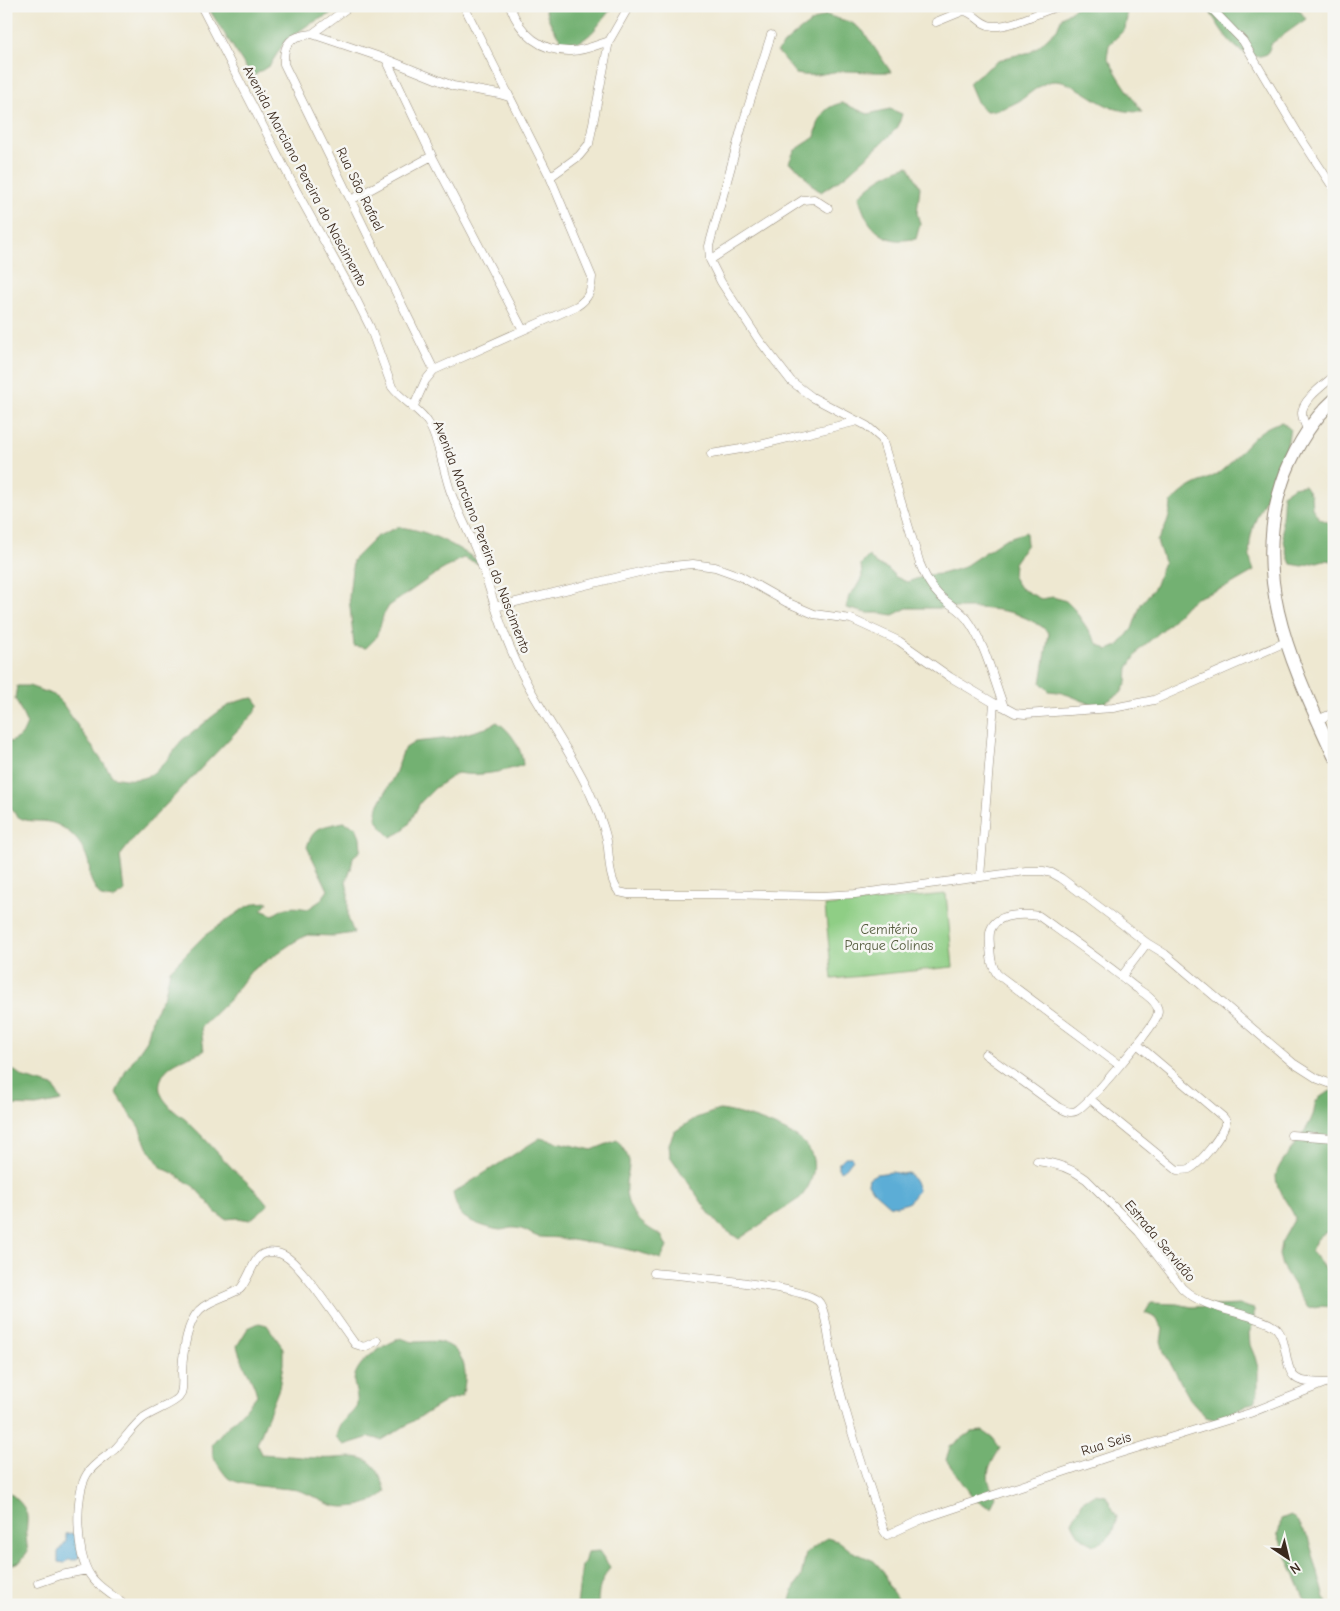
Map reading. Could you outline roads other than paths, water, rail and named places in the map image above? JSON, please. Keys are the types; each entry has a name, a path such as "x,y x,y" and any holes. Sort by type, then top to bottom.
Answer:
{"main road":[{"path":"1334,400 1307,429 1291,460 1278,493 1272,523 1270,556 1274,598 1286,642 1317,720 1334,756"}],"street":[{"name":"Avenida Marciano Pereira do Nascimento","path":"201,6 297,192 356,299 370,327 392,387 397,394 429,423 438,444 451,493 470,532 495,607 520,670 563,742 600,816 607,840 612,881 619,892 628,894 821,896 855,894 1026,871 1043,871 1052,874 1165,954 1293,1064 1318,1079 1334,1085"},
{"path":"312,34 350,6"},
{"path":"413,408 425,381 434,370 577,306 585,300 591,288 592,277 550,177 464,6"},
{"path":"510,6 523,31 539,45 556,50 572,51 609,41"},
{"path":"550,177 579,156 588,144 609,41 629,6"},
{"path":"1032,6 1035,14"},
{"path":"936,22 963,11 970,13 985,24 993,26 1006,25 1060,6"},
{"path":"1209,6 1243,41 1302,140 1334,189"},
{"path":"312,34 386,59 453,86 509,97"},
{"name":"Rua São Rafael","path":"312,34 300,35 287,44 284,52 284,64 434,370"},
{"path":"771,35 743,124 709,246 710,260 721,282 753,332 791,381 812,397 867,426 882,439 920,564 935,591 959,609 973,628 1004,707"},
{"path":"386,59 432,156 523,330"},
{"path":"351,200 432,156"},
{"path":"710,260 803,200 814,199 828,208"},
{"path":"1307,429 1302,413 1303,407 1310,397 1334,376"},
{"path":"710,454 747,448 858,421"},
{"path":"495,607 660,567 693,564 715,567 740,576 786,602 814,614 851,620 899,641 917,655 994,703 1015,713 1025,714 1113,708 1154,700 1286,642"},
{"path":"980,877 994,703"},
{"path":"1317,720 1334,714"},
{"path":"985,1054 1066,1112 1078,1110 1090,1099 1137,1044 1156,1020 1158,1013 1158,1008 1152,1000 1122,976 1039,916 1025,914 999,920 992,926 990,933 991,962 997,974 1119,1065"},
{"path":"1122,976 1147,943"},
{"path":"1090,1099 1176,1170 1188,1169 1198,1162 1222,1133 1226,1122 1223,1117 1137,1044"},
{"path":"1292,1135 1334,1138"},
{"name":"Estrada Servidão","path":"1037,1161 1056,1164 1077,1172 1139,1232 1190,1296 1207,1304 1252,1317 1276,1328 1283,1340 1294,1377 1301,1381 1324,1383"},
{"path":"124,1605 94,1582 87,1570 80,1539 80,1498 87,1474 117,1447 132,1428 144,1417 178,1398 182,1391 184,1352 190,1328 201,1308 240,1289 245,1284 257,1257 263,1253 273,1252 283,1254 303,1273 356,1344 364,1347 377,1340"},
{"name":"Rua Seis","path":"654,1272 782,1288 812,1298 818,1302 824,1312 833,1364 851,1427 884,1531 888,1536 925,1518 1250,1412 1324,1383 1334,1382"},
{"path":"38,1583 61,1575 87,1570"}],"water":[{"path":"845,1157 853,1159 846,1168 840,1171 838,1164"},
{"path":"892,1172 909,1173 916,1184 918,1190 908,1203 897,1206 889,1205 873,1191 868,1183 869,1178 876,1174"},
{"path":"66,1534 76,1535 80,1557 68,1560 65,1563 58,1562 58,1552 66,1541"}],"park label":[{"name":"Cemitério Parque Colinas","path":"889,938"}]}
